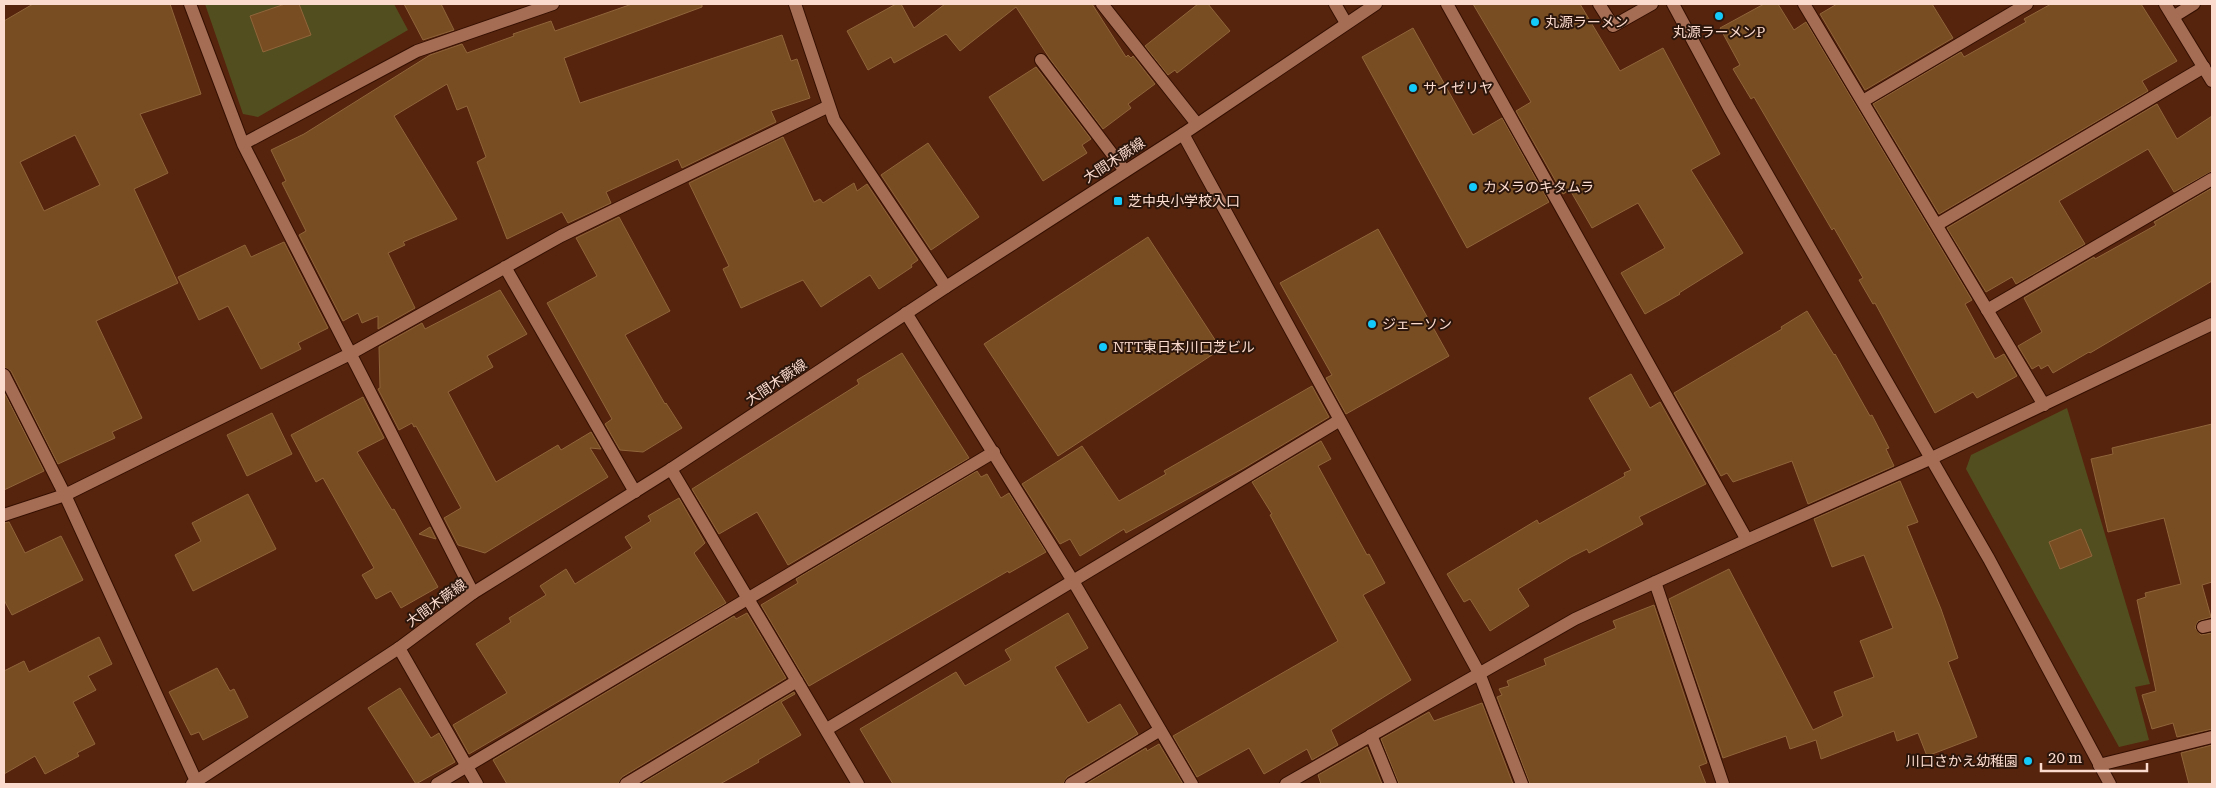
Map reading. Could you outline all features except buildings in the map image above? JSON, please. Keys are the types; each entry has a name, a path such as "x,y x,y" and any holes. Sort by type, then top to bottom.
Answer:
{"street":[{"path":"190,4 243,144 473,594"},
{"path":"243,144 417,51 553,4"},
{"path":"795,4 834,120 946,287"},
{"path":"1102,4 1196,124"},
{"path":"1335,4 1346,23"},
{"name":"大間木蕨線","path":"194,783 399,648 473,594 671,469 906,313 1183,134 1376,4"},
{"path":"1447,4 1747,540"},
{"path":"1599,4 1613,26 1652,4"},
{"path":"1672,4 1734,117 1989,559 2110,784"},
{"path":"1804,4 1938,224 2044,404"},
{"path":"1863,101 2027,4"},
{"path":"2165,4 2212,81"},
{"path":"2173,17 2194,4"},
{"path":"1041,60 1125,171"},
{"path":"1938,224 2204,67"},
{"path":"4,515 65,495 350,354 561,236 829,106"},
{"path":"1183,134 1479,673 1522,784"},
{"path":"1987,310 2212,179"},
{"path":"505,267 635,492"},
{"path":"906,313 1073,581 1192,784"},
{"path":"1286,784 1575,619 1932,458 2212,324"},
{"path":"4,375 65,495 194,783"},
{"path":"827,730 1340,420"},
{"path":"437,784 994,452"},
{"path":"671,469 858,784"},
{"path":"1655,582 1723,784"},
{"path":"399,648 477,784"},
{"path":"626,784 797,681"},
{"path":"1071,784 1160,730"},
{"path":"1372,735 1391,784"},
{"path":"2099,765 2212,737"}],"shaded area":[{"path":"205,4 394,4 408,30 258,117 243,114"},
{"path":"2067,408 2150,684 2135,687 2149,740 2119,747 1966,469 1971,455"}],"place":[{"name":"丸源ラーメンP","path":"1719,16"},
{"name":"丸源ラーメン","path":"1535,22"},
{"name":"サイゼリヤ","path":"1413,88"},
{"name":"カメラのキタムラ","path":"1473,187"},
{"name":"芝中央小学校入口","path":"1118,201"},
{"name":"ジェーソン","path":"1372,324"},
{"name":"NTT東日本川口芝ビル","path":"1103,347"},
{"name":"川口さかえ幼稚園","path":"2028,761"}]}
